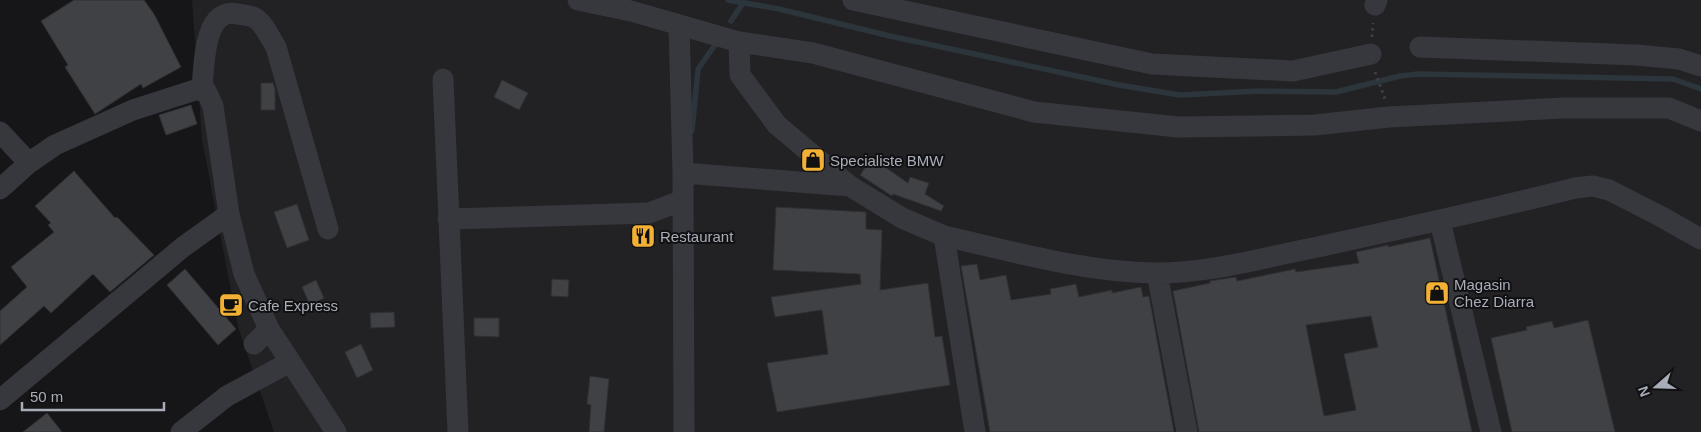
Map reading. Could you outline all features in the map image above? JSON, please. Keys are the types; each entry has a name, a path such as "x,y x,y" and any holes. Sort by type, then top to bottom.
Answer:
{"street":[{"path":"578,0 631,12 739,42 814,53 1034,112 1178,127 1315,125 1389,117 1563,108 1669,108 1701,121"},
{"path":"853,0 1152,64 1293,70 1372,59"},
{"path":"202,90 205,48 215,20 222,15 233,13 254,17 264,27 276,47 328,228"},
{"path":"679,25 683,173 684,432"},
{"path":"739,42 740,75 776,125 850,186 902,218 944,236 1053,262 1116,271 1157,273 1220,267 1440,221 1575,188 1593,186 1609,190 1701,239"},
{"path":"1420,47 1636,55 1679,59 1701,66"},
{"path":"443,79 458,432"},
{"path":"0,189 29,163 55,145 133,110 182,93 195,90 206,91 210,96 213,106 230,214 244,274 269,329 336,432"},
{"path":"0,132 29,163"},
{"path":"683,173 850,186"},
{"path":"448,219 650,213 683,200"},
{"path":"0,400 183,247 230,214"},
{"path":"1440,221 1491,432"},
{"path":"944,236 976,432"},
{"path":"1157,273 1187,432"},
{"path":"254,344 269,329"},
{"path":"182,432 227,396 290,362"}],"path":[{"path":"1372,59 1386,102"}],"shaded area":[{"path":"192,0 1701,0 1701,432 274,432 238,327 202,140"}],"building":[{"path":"74,0 144,0 154,14 181,67 143,88 141,84 95,114 65,67 68,65 41,21"},
{"path":"502,80 528,93 519,110 494,97"},
{"path":"261,83 273,83 275,89 275,110 261,110"},
{"path":"191,105 197,124 166,135 159,115"},
{"path":"872,158 908,183 910,177 929,183 925,194 944,206 941,211 893,194 892,196 860,175"},
{"path":"74,171 115,218 117,217 154,255 110,292 93,274 51,313 44,306 0,345 0,311 27,287 11,267 54,232 48,225 51,223 35,206"},
{"path":"297,204 309,240 287,248 274,212"},
{"path":"776,207 866,212 866,229 882,230 880,290 928,283 935,337 942,336 950,385 777,412 767,363 828,354 822,310 775,317 771,297 861,284 860,274 773,270"},
{"path":"1430,238 1472,432 1199,432 1173,291 1210,283 1210,281 1236,277 1237,281 1295,269 1296,272 1359,263 1356,252 1388,245 1388,247","holes":["1371,316 1378,347 1344,354 1356,410 1324,416 1306,325"]},
{"path":"977,264 980,280 1006,275 1011,300 1051,294 1050,289 1076,284 1079,297 1112,290 1112,293 1141,287 1143,297 1149,296 1174,432 990,432 961,266"},
{"path":"185,269 236,329 218,345 167,285"},
{"path":"552,279 569,280 568,297 551,296"},
{"path":"316,280 324,298 310,305 302,287"},
{"path":"394,312 395,327 371,328 370,313"},
{"path":"474,318 499,318 499,337 474,336"},
{"path":"1588,320 1615,432 1512,432 1491,338 1527,330 1526,327 1552,321 1554,328"},
{"path":"361,344 373,370 357,378 345,352"},
{"path":"590,376 609,379 604,432 589,432 591,405 587,404"},
{"path":"47,413 62,432 23,432"}],"waterway":[{"path":"728,0 779,9 890,36 1119,85 1180,95 1259,91 1336,92 1400,76 1418,74 1673,79 1701,89"},
{"path":"731,21 743,3"},
{"path":"692,131 698,69 715,45"}],"place":[{"name":"Specialiste BMW","path":"813,160"},
{"name":"Restaurant","path":"643,236"},
{"name":"Magasin Chez Diarra","path":"1437,293"},
{"name":"Cafe Express","path":"231,305"}]}
